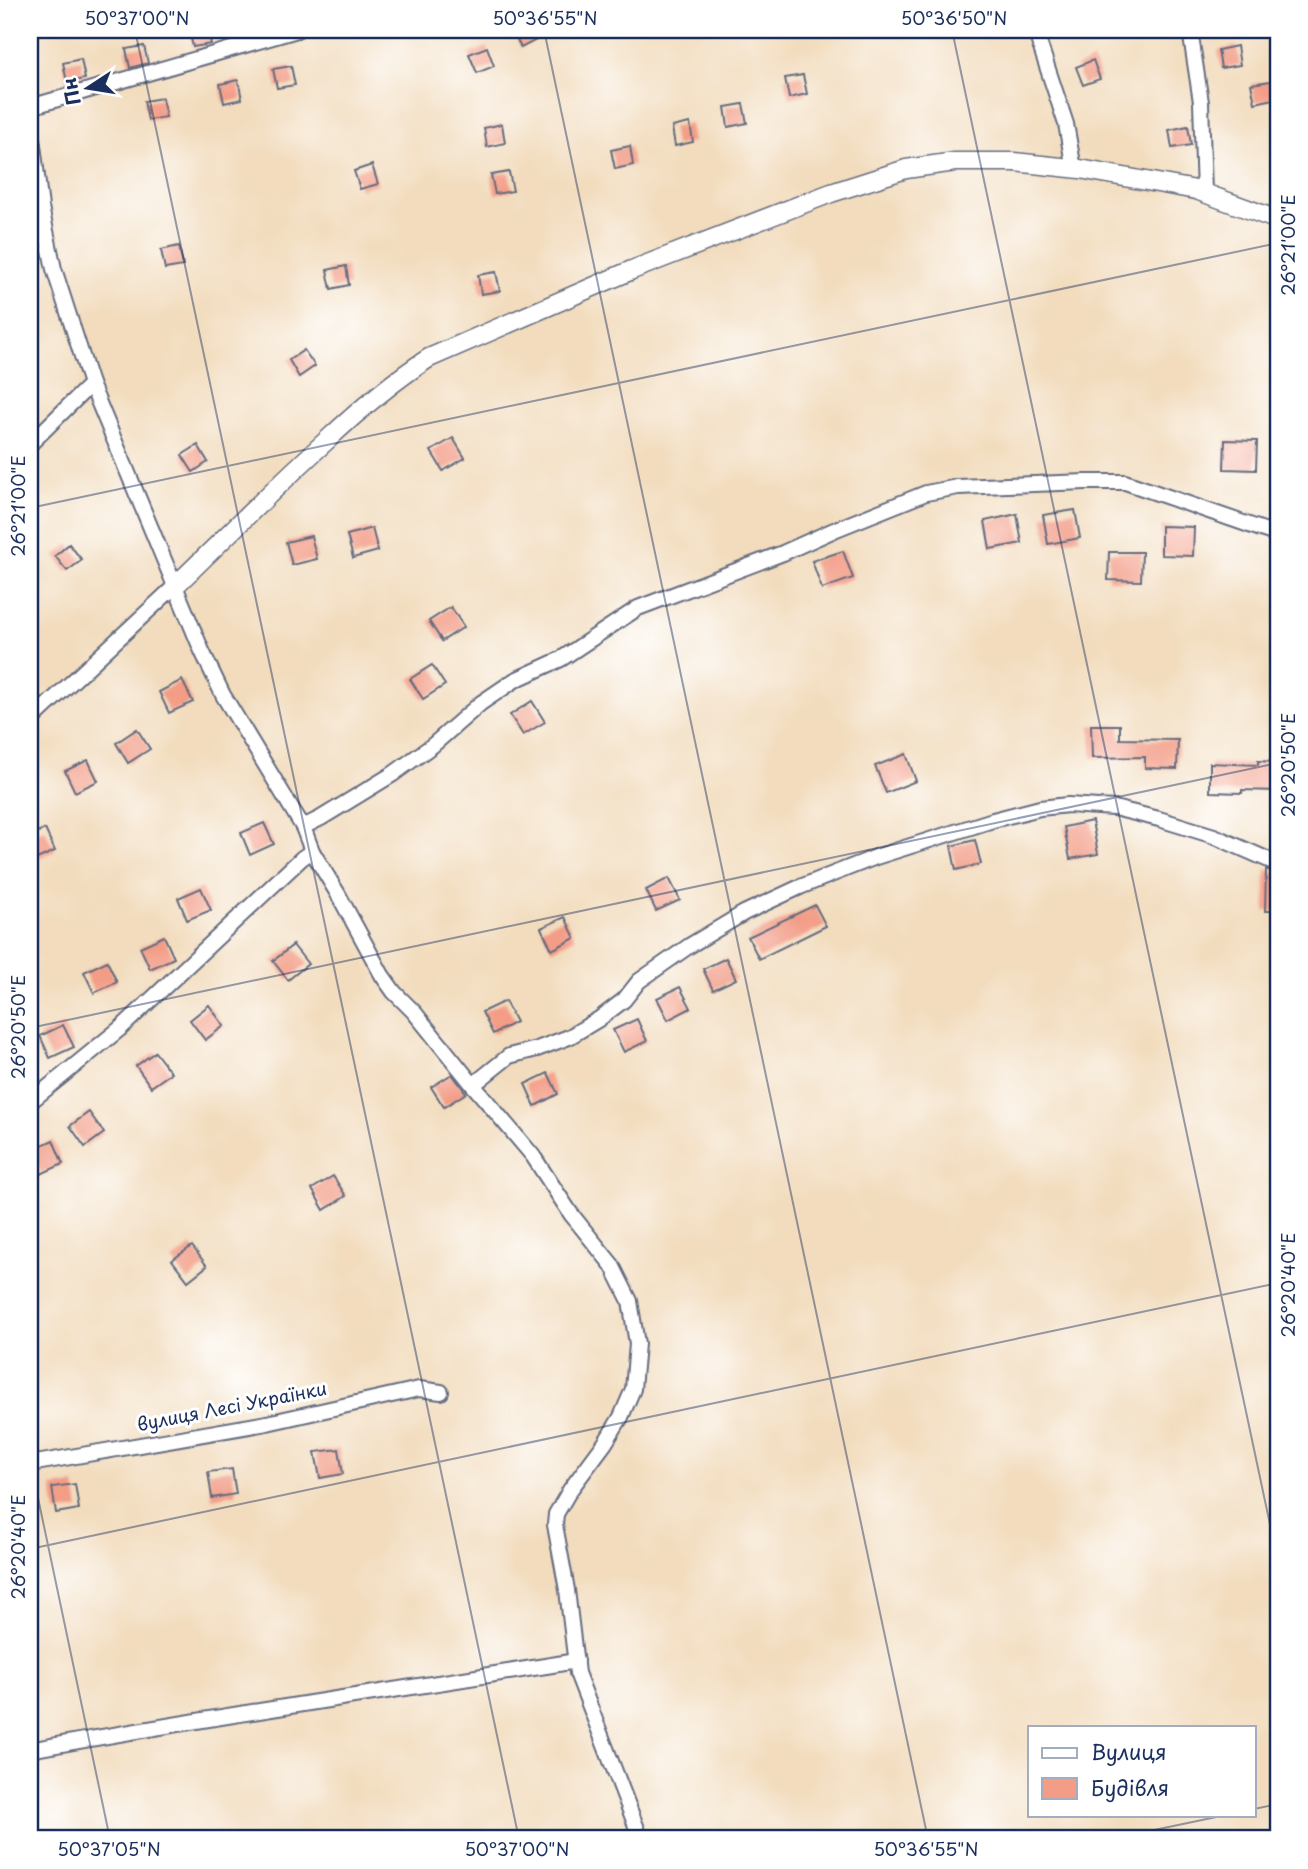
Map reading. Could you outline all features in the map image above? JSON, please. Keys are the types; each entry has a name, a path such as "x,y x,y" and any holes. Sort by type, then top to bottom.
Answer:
{"street":[{"path":"30,107 296,30"},
{"path":"1035,30 1066,124 1073,169"},
{"path":"1190,30 1201,102 1203,193"},
{"path":"30,122 41,207 54,269 91,384 202,651 223,695 303,827 312,851 382,975 533,1156 571,1214 612,1265 630,1301 637,1344 633,1389 621,1417 605,1443 570,1490 556,1514 555,1525 567,1590 577,1673 641,1839"},
{"path":"30,721 302,463 400,377 429,358 632,270 875,177 906,169 955,162 1014,162 1149,181 1203,193 1278,220"},
{"path":"30,444 91,384"},
{"path":"303,827 393,774 433,745 481,703 515,680 561,659 638,608 783,553 926,493 958,486 1125,482 1278,535"},
{"path":"473,1086 509,1056 569,1037 599,1019 624,1000 639,981 689,946 744,913 876,857 993,820 1040,808 1068,805 1114,808 1214,836 1278,864"},
{"path":"30,1102 122,1027 312,851"},
{"name":"вулиця Лесі Українки","path":"30,1465 267,1423 419,1389 441,1392"},
{"path":"30,1750 154,1727 576,1661"}],"building":[{"path":"189,30 208,30 211,44 193,47"},
{"path":"512,30 533,30 538,39 521,48"},
{"path":"144,46 148,63 130,68 126,49"},
{"path":"1237,46 1240,65 1221,68 1218,50"},
{"path":"487,47 494,66 477,73 469,54"},
{"path":"81,59 85,79 67,82 63,63"},
{"path":"1093,60 1100,79 1083,85 1076,67"},
{"path":"291,66 295,85 277,88 273,69"},
{"path":"803,75 807,94 789,98 785,78"},
{"path":"238,80 242,99 224,103 220,84"},
{"path":"1271,81 1274,99 1255,103 1251,84"},
{"path":"162,98 166,117 148,120 144,101"},
{"path":"743,104 747,123 728,127 725,107"},
{"path":"690,123 693,142 675,146 672,127"},
{"path":"502,124 505,143 487,147 484,128"},
{"path":"1188,126 1191,145 1172,148 1169,130"},
{"path":"630,146 633,165 615,169 611,150"},
{"path":"372,165 378,184 360,189 354,171"},
{"path":"509,172 513,191 495,194 491,175"},
{"path":"179,246 183,266 165,269 161,250"},
{"path":"346,266 349,285 331,289 327,270"},
{"path":"496,272 500,291 481,294 478,275"},
{"path":"304,350 315,366 299,377 289,360"},
{"path":"453,438 465,458 443,471 431,451"},
{"path":"1225,440 1257,441 1256,470 1224,469"},
{"path":"198,445 208,462 193,472 182,455"},
{"path":"1075,510 1080,538 1048,544 1043,515"},
{"path":"1017,514 1022,543 990,549 985,521"},
{"path":"1161,526 1194,527 1193,556 1161,555"},
{"path":"372,528 378,551 353,558 347,535"},
{"path":"311,536 317,559 292,565 286,542"},
{"path":"69,544 82,560 67,571 55,556"},
{"path":"843,551 853,578 822,589 812,561"},
{"path":"1109,552 1142,552 1141,581 1108,580"},
{"path":"451,607 464,627 442,641 429,621"},
{"path":"432,665 445,685 423,699 410,679"},
{"path":"182,680 193,702 169,713 159,692"},
{"path":"532,701 545,722 523,735 510,715"},
{"path":"1091,725 1120,725 1120,739 1178,740 1177,769 1145,768 1145,757 1092,758"},
{"path":"137,729 150,749 128,763 116,743"},
{"path":"906,754 916,781 886,793 875,766"},
{"path":"88,760 98,781 75,792 65,771"},
{"path":"1258,761 1278,762 1278,791 1210,792 1210,763 1258,765"},
{"path":"1092,821 1098,854 1070,859 1064,827"},
{"path":"264,823 274,844 250,855 241,833"},
{"path":"45,829 55,851 30,862 30,836"},
{"path":"975,840 981,864 956,870 951,846"},
{"path":"1266,869 1278,874 1278,911 1265,911"},
{"path":"669,878 680,900 656,911 646,890"},
{"path":"201,888 211,910 187,920 178,898"},
{"path":"815,905 826,926 759,959 748,937"},
{"path":"565,917 575,938 552,950 541,928"},
{"path":"164,936 174,958 150,969 140,947"},
{"path":"293,945 308,964 288,980 273,961"},
{"path":"726,958 736,979 713,990 703,969"},
{"path":"107,961 117,982 94,993 84,972"},
{"path":"680,987 691,1008 668,1020 657,998"},
{"path":"505,1001 516,1022 493,1034 482,1012"},
{"path":"209,1005 224,1026 205,1040 190,1020"},
{"path":"637,1019 647,1041 624,1052 613,1030"},
{"path":"63,1025 74,1047 50,1058 40,1036"},
{"path":"155,1052 171,1073 151,1087 136,1066"},
{"path":"548,1073 558,1094 535,1106 525,1084"},
{"path":"452,1074 466,1093 444,1107 431,1087"},
{"path":"89,1112 104,1133 85,1147 70,1126"},
{"path":"53,1140 63,1164 41,1174 31,1150"},
{"path":"333,1176 346,1196 324,1210 312,1189"},
{"path":"192,1246 207,1266 188,1281 172,1260"},
{"path":"339,1449 343,1474 320,1478 315,1452"},
{"path":"232,1469 236,1494 212,1498 208,1472"},
{"path":"75,1484 79,1509 56,1513 52,1487"}]}
